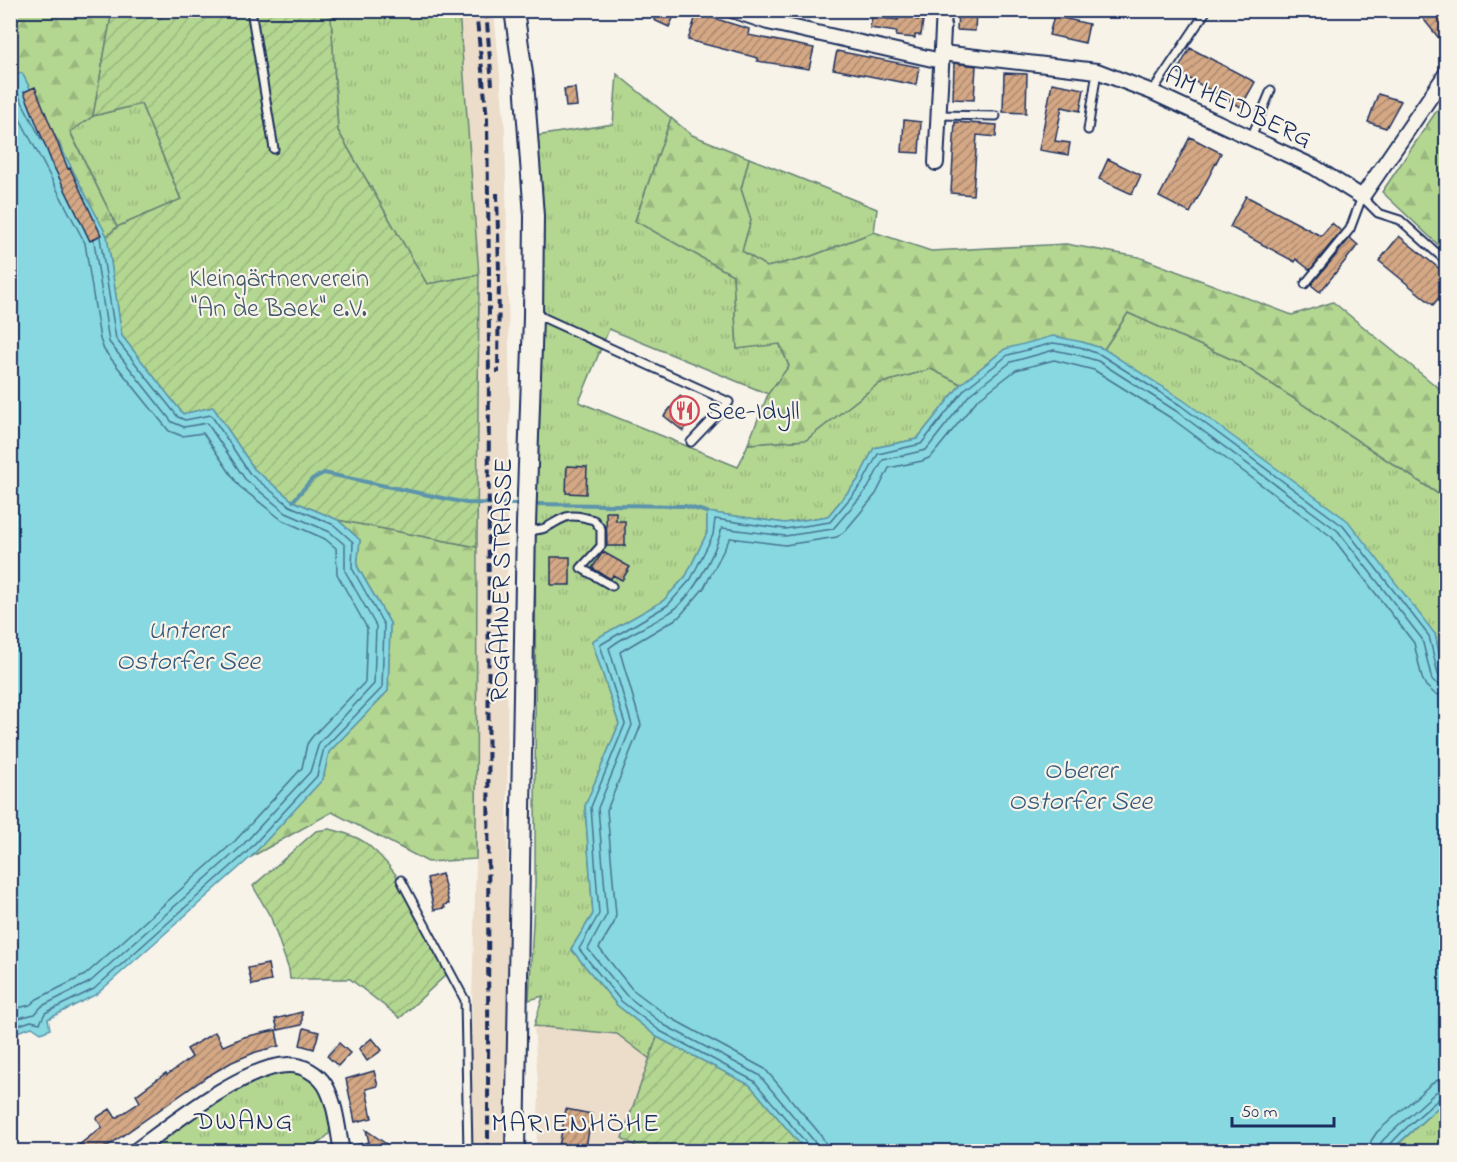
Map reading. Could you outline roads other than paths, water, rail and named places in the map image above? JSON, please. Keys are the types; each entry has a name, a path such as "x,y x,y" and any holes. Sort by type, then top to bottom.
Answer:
{"street":[{"name":"ROGAHNER STRASSE","path":"514,10 524,81 534,216 515,1152"},
{"name":"AM HEIDBERG","path":"732,10 769,16 941,57 1097,71 1152,92 1314,167 1362,197"},
{"path":"936,164 944,10"},
{"path":"1362,197 1446,74"},
{"path":"135,1152 242,1078 265,1069 291,1064 315,1073 325,1085 331,1098 340,1151"}],"lane":[{"path":"251,10 274,149"},
{"path":"1152,92 1207,10"},
{"path":"1088,130 1097,71"},
{"path":"1251,138 1271,90"},
{"path":"938,115 996,116"},
{"path":"1305,284 1350,229 1362,197 1378,213 1400,219 1446,261"},
{"path":"533,317 542,317 729,402 691,442"},
{"path":"526,525 543,530 566,517 576,516 594,520 601,530 601,546 581,568 612,586"},
{"path":"401,880 465,1000 468,1152"}],"water":[{"name":"Unterer Ostorfer See","path":"22,73 107,236 122,336 183,414 213,407 254,469 293,501 338,520 360,540 357,566 390,623 388,691 329,752 323,779 251,857 97,994 48,1019 50,1029 41,1033 32,1027 11,1034 10,74"},
{"name":"Oberer Ostorfer See","path":"1053,336 1104,349 1183,400 1348,521 1435,634 1446,685 1446,1100 1390,1151 806,1151 750,1085 657,1037 617,1005 571,949 593,914 585,806 619,724 592,641 663,601 686,576 707,533 707,512 785,523 828,516 858,480 874,448 917,439 961,384 1005,349"}],"waterway":[{"path":"293,501 312,479 324,473 466,503 521,504"},
{"path":"532,504 685,506 707,512"}],"railway":[{"path":"476,10 487,119 489,272 488,1152"},
{"path":"486,10 492,85"},
{"path":"497,193 498,373"}],"place":[{"name":"See-Idyll","path":"685,410"}],"district":[{"name":"DWANG","path":"244,1120"},
{"name":"MARIENHÖHE","path":"576,1122"}],"park label":[{"name":"Kleingärtnerverein \"An de Baek\" e.V.","path":"279,292"}]}
